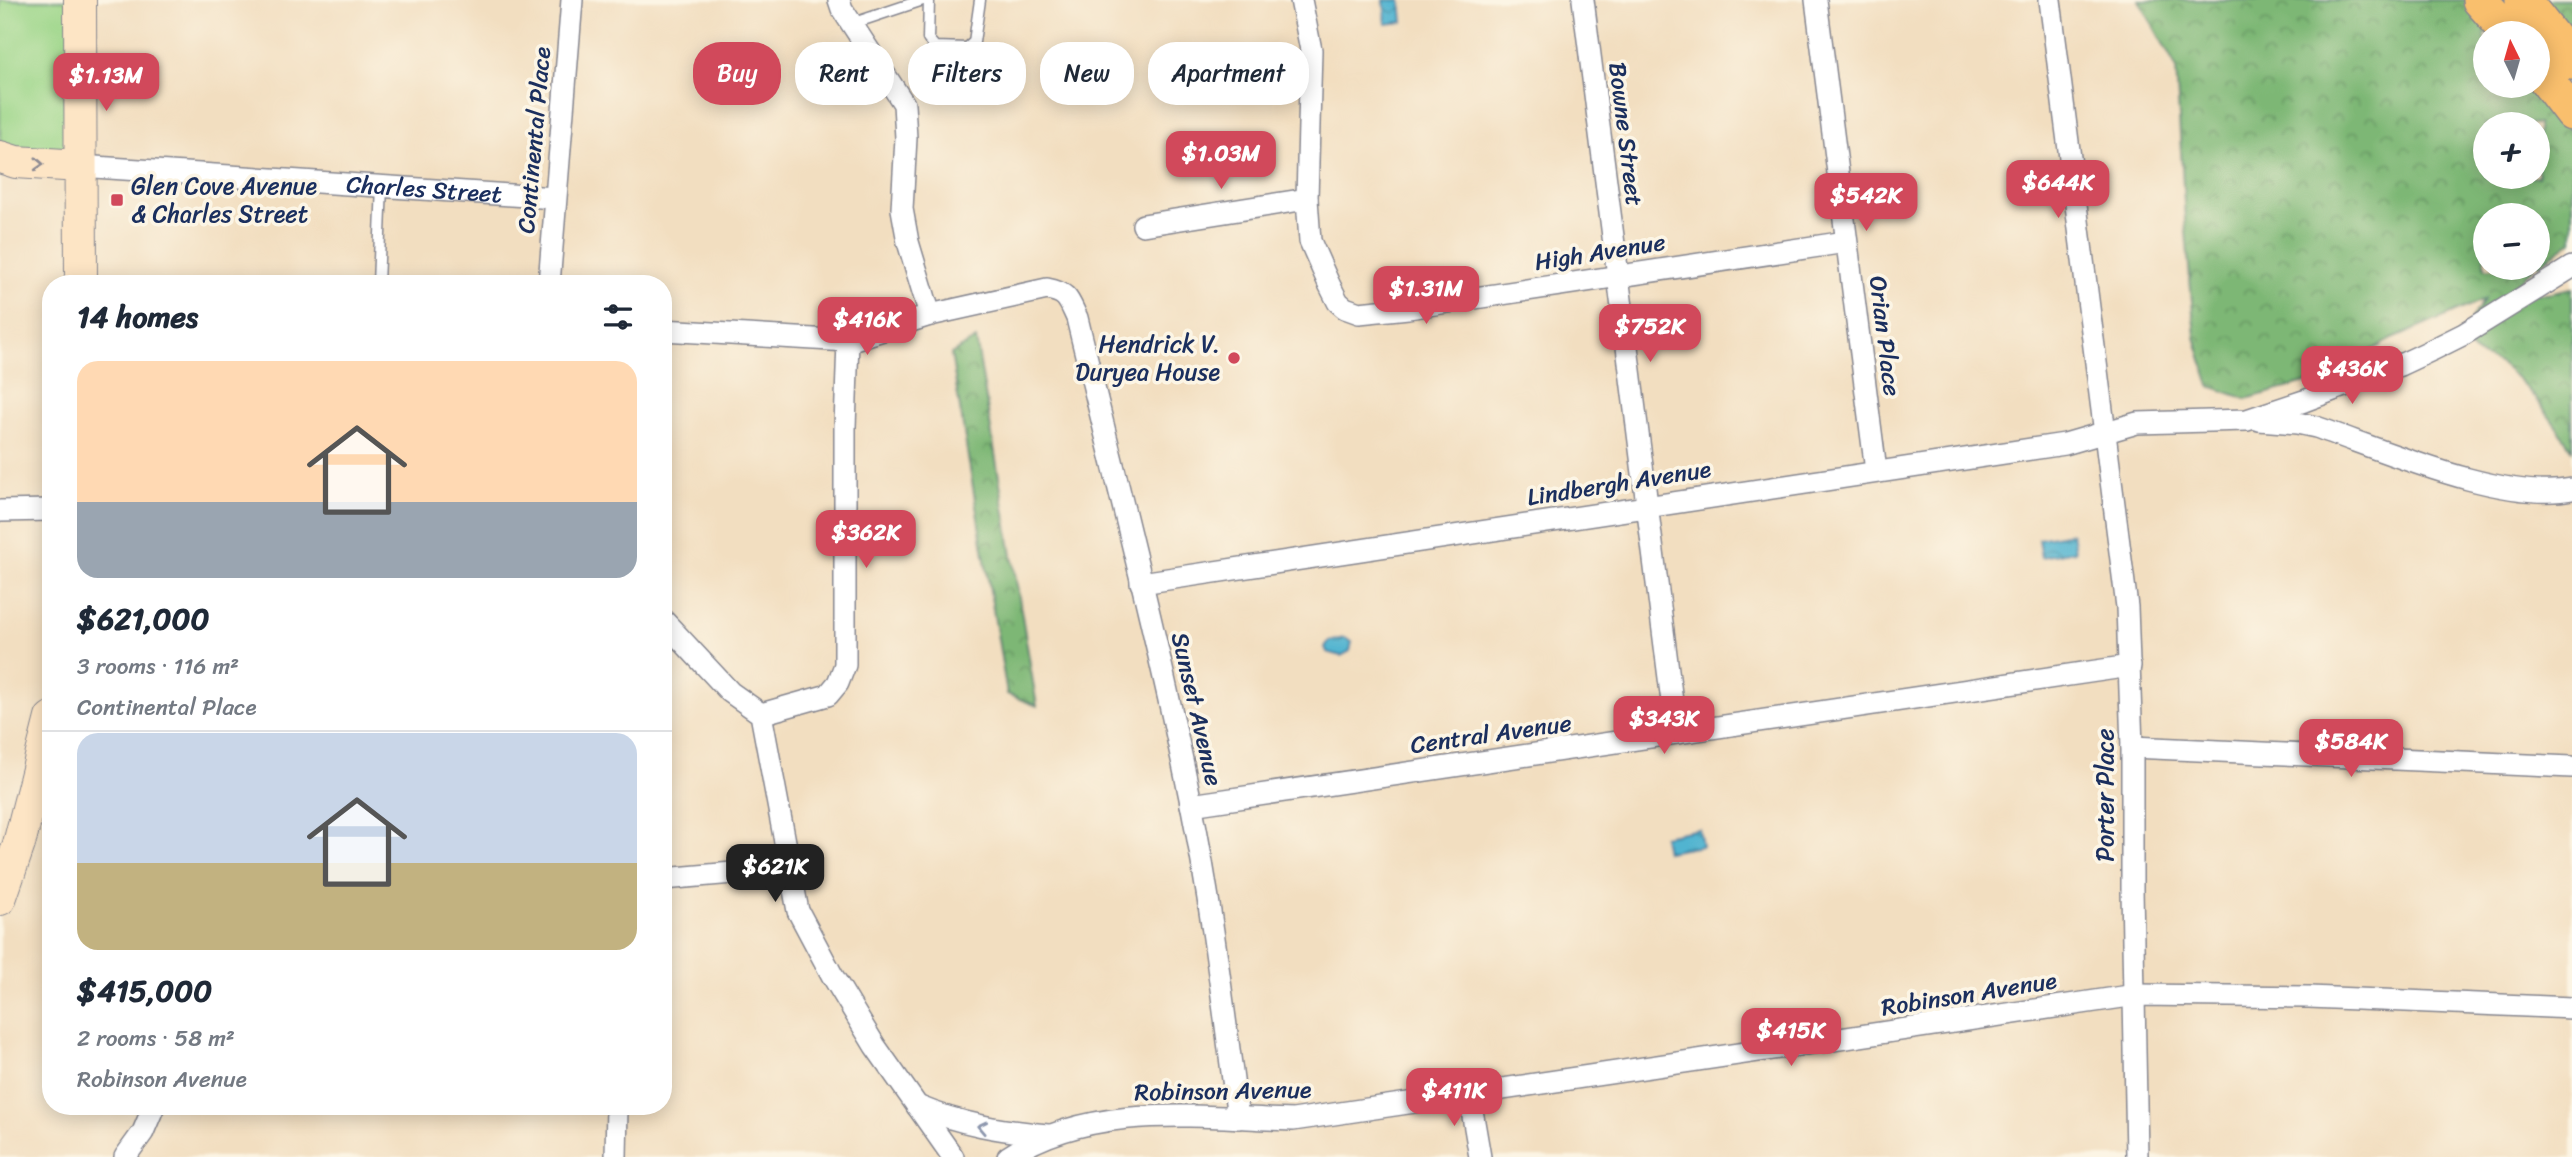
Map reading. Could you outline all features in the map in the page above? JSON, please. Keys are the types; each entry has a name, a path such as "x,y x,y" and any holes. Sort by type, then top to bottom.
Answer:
{"main road":[{"path":"80,0 81,275"},
{"path":"2480,0 2498,21"},
{"path":"2522,0 2572,62"},
{"path":"2550,85 2572,113"},
{"name":"Charles Street","path":"0,157 16,163 80,166"},
{"path":"0,899 42,748"}],"street":[{"name":"Continental Place","path":"550,275 572,0"},
{"path":"672,331 848,341 930,315 908,242 902,209 906,138 904,104 851,24 839,0"},
{"name":"High Avenue","path":"1301,0 1311,50 1307,199 1310,241 1338,302 1345,309 1359,313 1408,308 1846,242"},
{"name":"Bowne Street","path":"1583,0 1676,733"},
{"name":"Orian Place","path":"1816,0 1876,471"},
{"name":"Porter Place","path":"2050,0 2127,607 2132,747 2137,1157"},
{"name":"Charles Street","path":"80,166 555,198"},
{"path":"1143,225 1307,199"},
{"path":"2248,420 2410,360 2464,334 2566,270"},
{"name":"Sunset Avenue","path":"930,315 1047,289 1066,296 1077,318 1191,805 1218,969 1238,1118"},
{"path":"761,714 828,695 838,683 845,665 845,427 848,341"},
{"path":"2248,420 2297,423 2316,428 2473,480 2535,491 2572,489"},
{"name":"Lindbergh Avenue","path":"1141,583 2065,444 2149,422 2248,420"},
{"path":"0,511 42,510"},
{"path":"672,639 730,692 761,714 798,911 875,1046 953,1157"},
{"name":"Central Avenue","path":"1191,805 2130,666"},
{"path":"2132,747 2572,767"},
{"path":"672,878 791,868"},
{"name":"Robinson Avenue","path":"1008,1157 1050,1135 1120,1119 1164,1116 1293,1120 2136,995 2309,997 2572,1008"},
{"path":"1469,1093 1480,1157"},
{"path":"917,1106 972,1125 1050,1135"},
{"path":"125,1157 143,1132 150,1115"},
{"path":"616,1157 617,1115"}],"lane":[{"path":"851,24 923,0"},
{"path":"929,0 928,39 935,47 967,48 974,42 980,0"},
{"path":"378,275 382,185"}],"green space":[{"path":"0,0 80,0 82,162 0,154"},
{"path":"2139,0 2467,0 2485,21 2473,21 2473,98 2546,98 2572,133 2572,241 2550,257 2550,203 2473,203 2473,280 2520,280 2509,290 2547,293 2572,288 2572,449 2522,384 2498,362 2477,354 2469,347 2471,319 2485,299 2386,342 2324,378 2246,399 2210,386 2195,337 2176,67"},
{"path":"2540,0 2572,0 2572,45"},
{"path":"976,339 1037,706 1007,694 951,354"}],"water":[{"path":"1384,0 1401,0 1403,22 1386,24"},
{"path":"2072,533 2075,551 2041,557 2038,539"},
{"path":"1345,638 1352,642 1350,651 1341,656 1327,652 1325,647 1329,641"},
{"path":"1699,829 1702,846 1666,852 1663,836"}],"place":[{"name":"Glen Cove Avenue & Charles Street","path":"117,200"},
{"name":"Hendrick V. Duryea House","path":"1234,358"}]}
